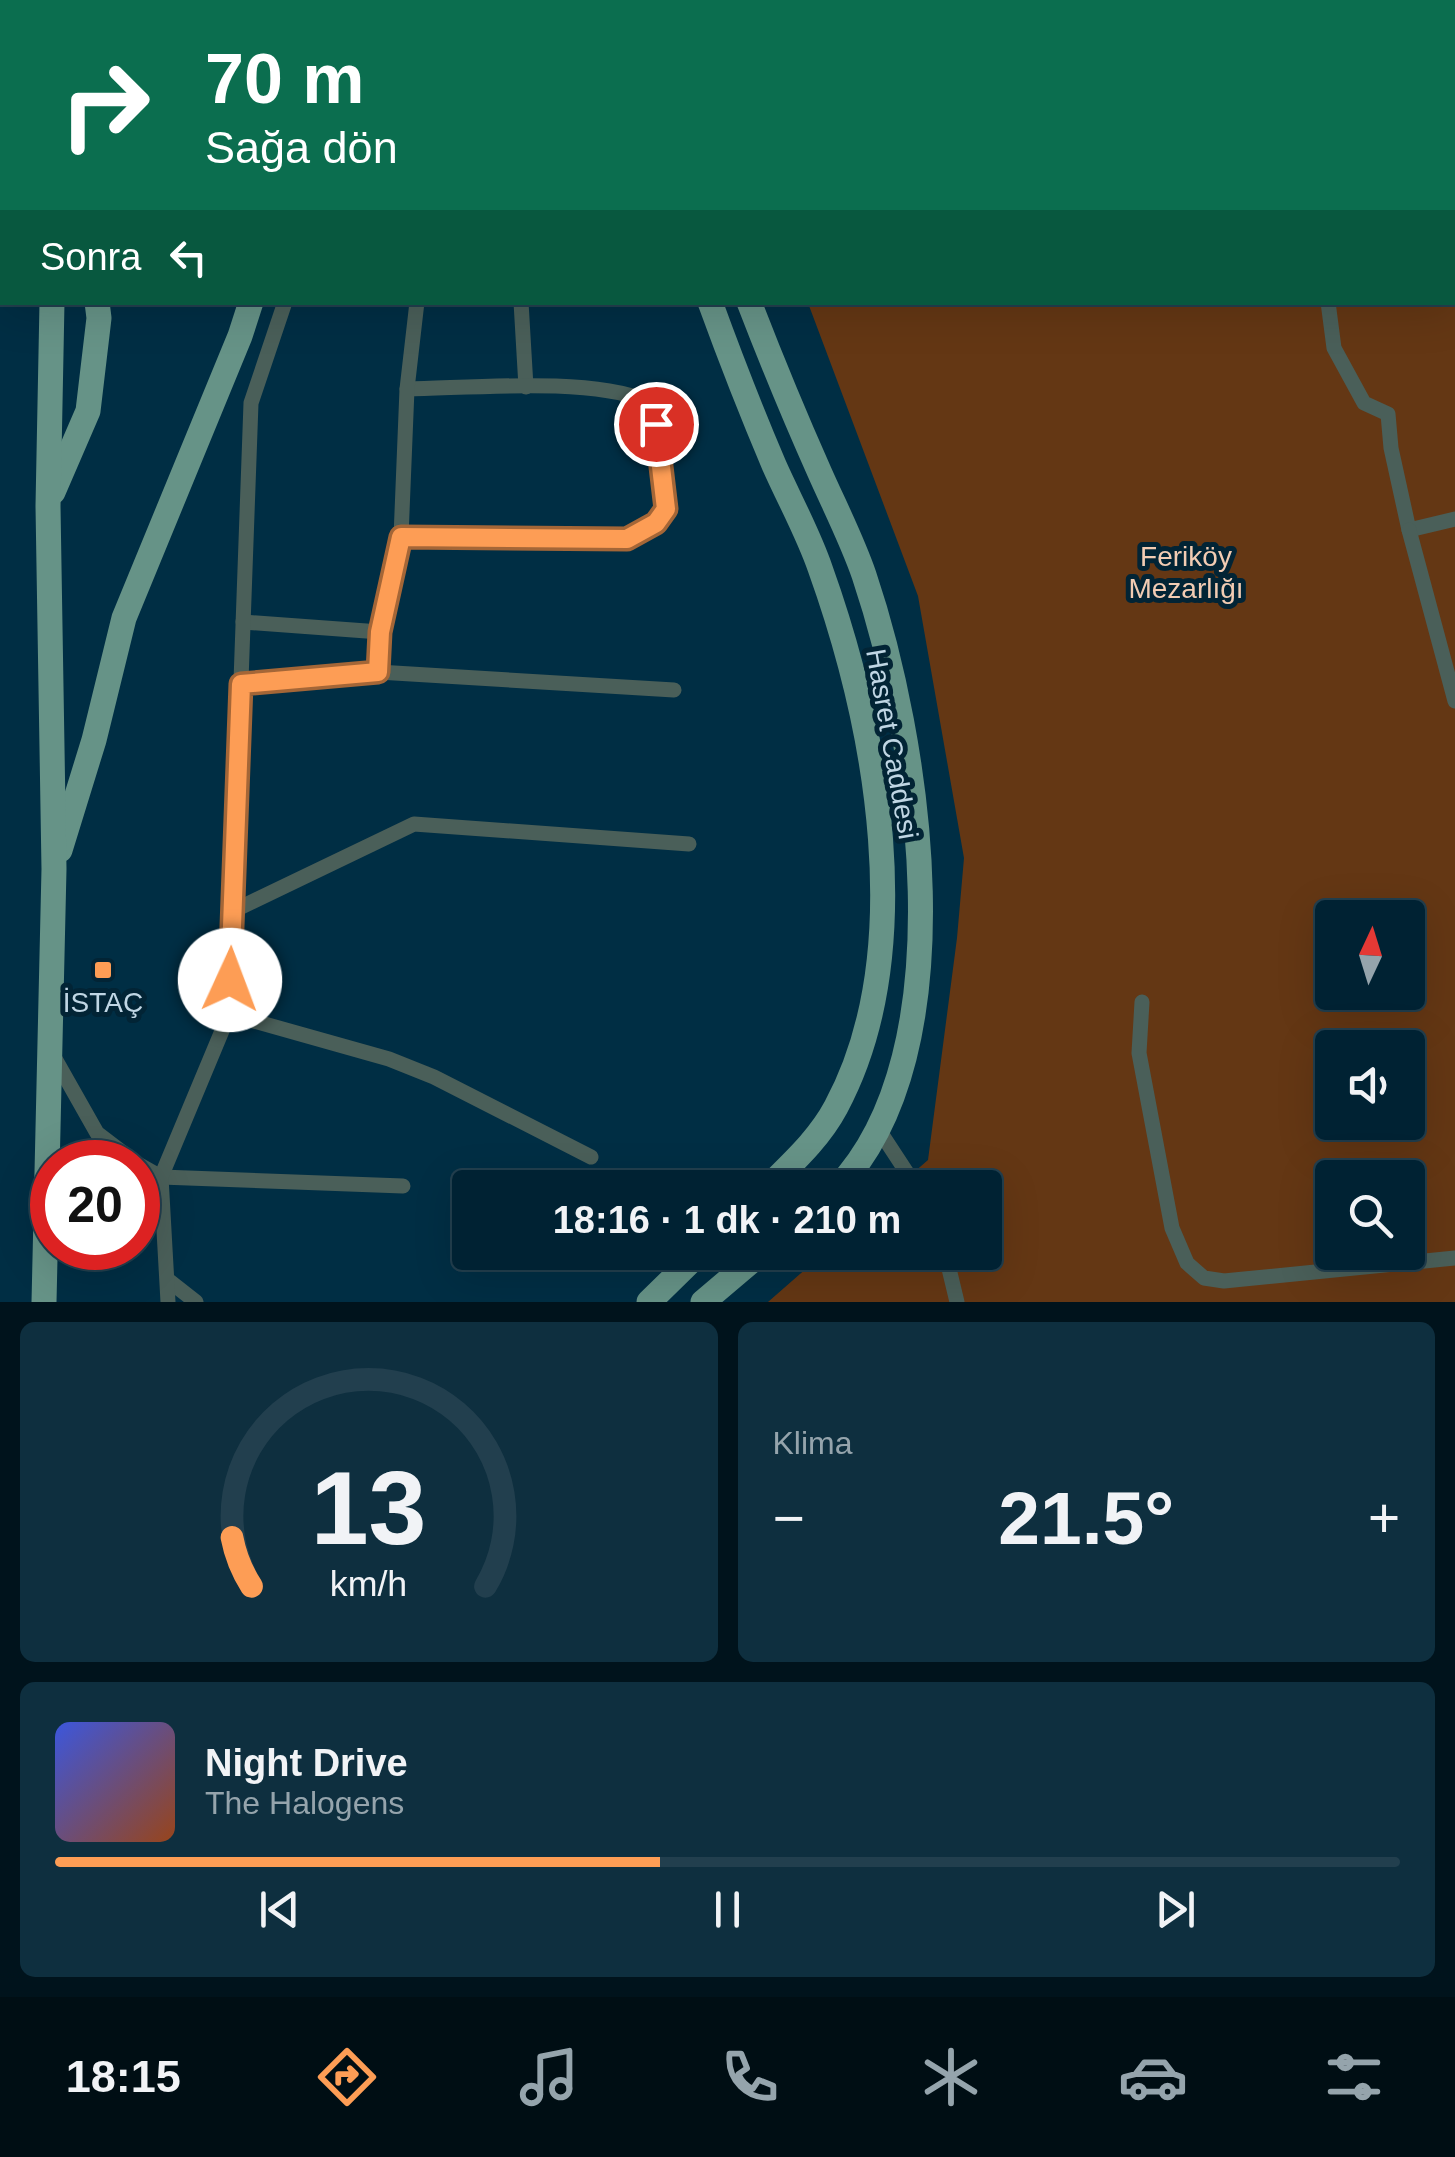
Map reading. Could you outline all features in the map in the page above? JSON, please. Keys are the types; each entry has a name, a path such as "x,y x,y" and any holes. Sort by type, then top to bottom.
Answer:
{"main road":[{"path":"50,1140 54,869 48,506 52,305"},
{"path":"48,506 88,411 98,305"},
{"path":"54,869 89,758 124,618 250,305"},
{"name":"Hasret Caddesi","path":"711,305 744,396 824,578 840,625 871,767 881,854 880,941 866,1028 853,1071 835,1108 785,1170"},
{"name":"Hasret Caddesi","path":"750,305 863,572 879,623 916,809 921,884 918,962 904,1057 894,1090 851,1170"},
{"path":"835,1108 876,1127"},
{"path":"44,1302 48,1270"},
{"path":"648,1302 681,1270"},
{"path":"703,1302 741,1270"}],"lane":[{"path":"168,1302 161,1177 229,1014 250,403 283,305"},
{"path":"378,672 380,632 401,537 416,305"},
{"path":"522,305 526,387"},
{"path":"1328,305 1334,348 1364,404 1388,414 1391,448 1409,530 1455,701"},
{"path":"401,537 627,539 656,523 666,509 656,424 646,400 622,390 408,389"},
{"path":"1409,530 1455,519"},
{"path":"243,622 380,632"},
{"path":"241,684 378,672 674,690"},
{"path":"233,911 414,824 689,844"},
{"path":"1142,1002 1139,1054 1172,1228 1188,1263 1204,1278 1224,1280 1455,1258"},
{"path":"229,1014 389,1058 434,1076 591,1158"},
{"path":"50,1051 96,1133 105,1140"},
{"path":"876,1127 905,1170"},
{"path":"161,1177 403,1186"},
{"path":"950,1270 958,1302"},
{"path":"168,1280 196,1302"}],"green space":[{"name":"Feriköy Mezarlığı","path":"809,305 1455,305 1455,1302 768,1302 805,1270 1002,1270 1002,1170 917,1170 928,1160 964,858 918,596"}],"place":[{"name":"İSTAÇ","path":"103,970"}],"route":[{"path":"230,980 241,684 378,672 380,632 401,537 627,539 656,523 666,509 656,424"}]}
